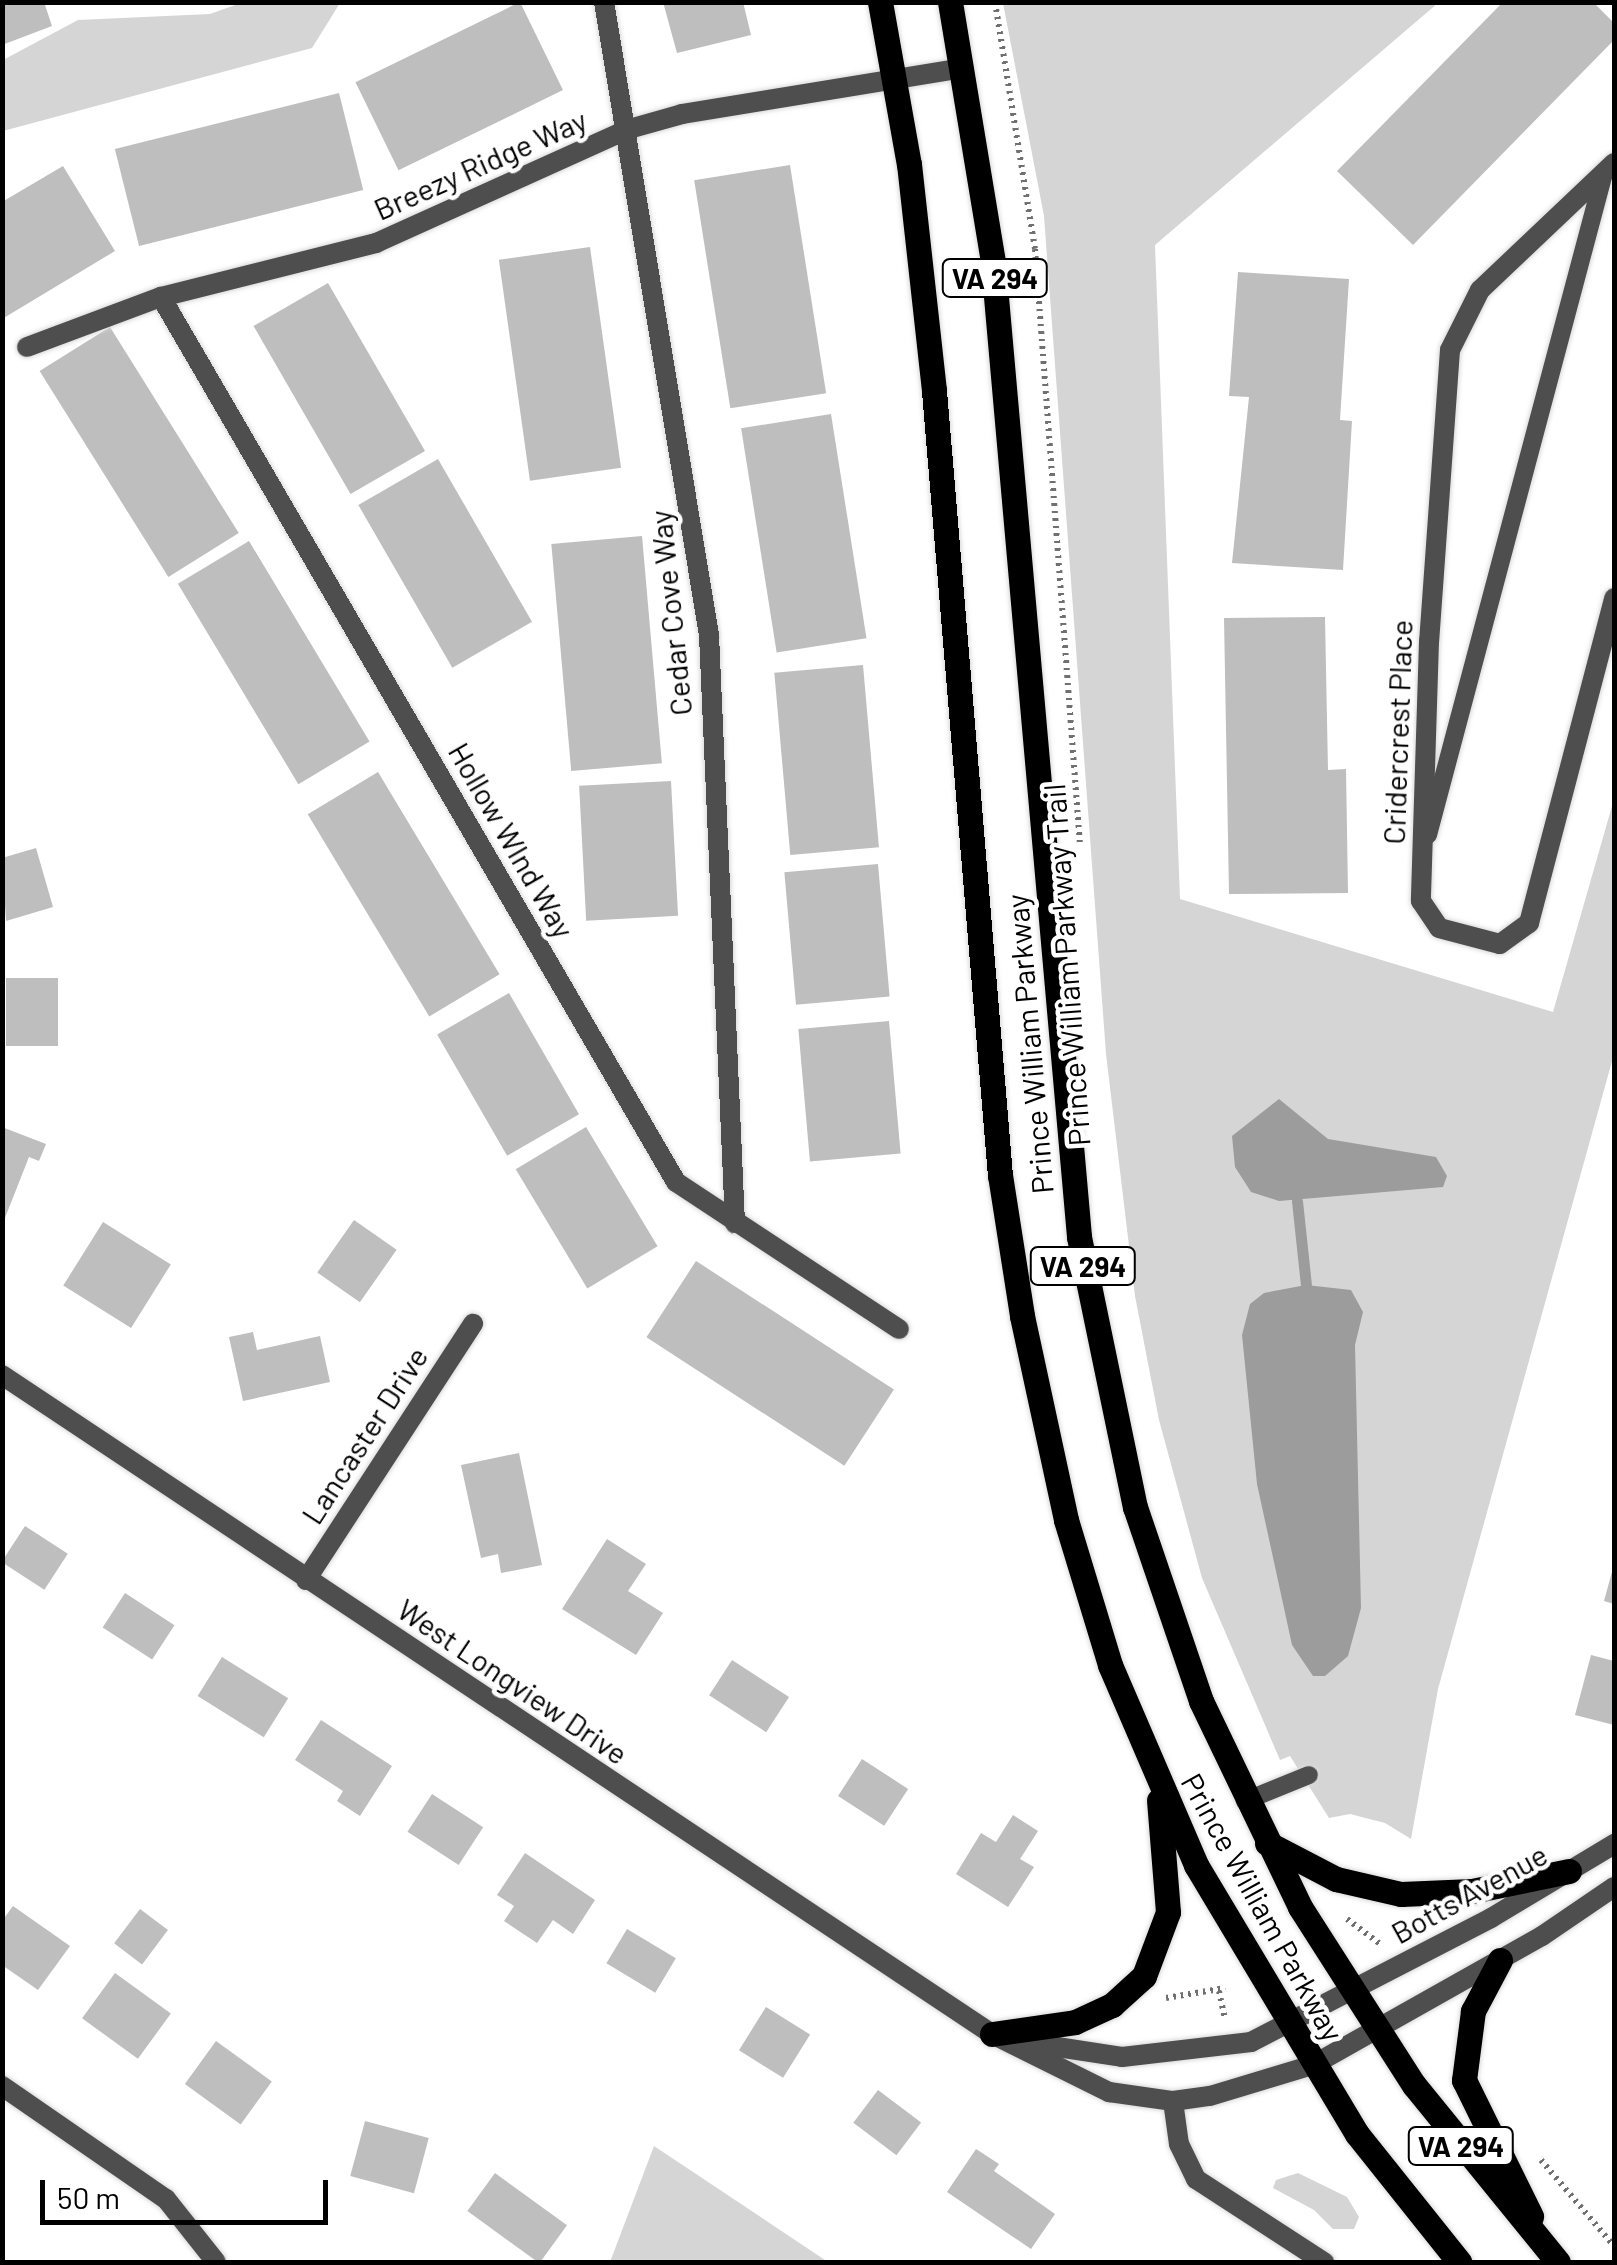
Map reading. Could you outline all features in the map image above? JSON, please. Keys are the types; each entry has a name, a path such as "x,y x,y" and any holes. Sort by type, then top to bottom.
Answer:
{"main road":[{"name":"Prince William Parkway","path":"880,2 895,76 934,391 993,1112 1009,1242 1084,1584 1158,1785 1288,2027 1357,2134 1459,2262"},
{"name":"Prince William Parkway","path":"950,2 964,68 995,282 1071,1168 1090,1305 1155,1572 1245,1801 1352,1993 1495,2191 1555,2259"},
{"path":"992,2034 1074,2022 1112,2005 1144,1976 1168,1912 1158,1785"},
{"path":"1265,1842 1336,1879 1401,1894 1472,1891 1569,1871"},
{"path":"1500,1960 1473,2011 1464,2080 1555,2259"}],"street":[{"name":"Cedar Cove Way","path":"604,2 630,129 708,635 735,1223"},
{"name":"Breezy Ridge Way","path":"27,346 162,297 376,243 630,129 895,76 964,68"},
{"name":"Cridercrest Place","path":"1609,168 1480,290 1450,350 1429,641 1421,901 1439,928 1500,944 1529,924 1614,598"},
{"name":"Hollow WInd Way","path":"162,297 676,1182 899,1328"},
{"name":"Lancaster Drive","path":"306,1580 472,1324"},
{"name":"West Longview Drive","path":"2,1375 992,2034 1078,2081 1139,2099 1173,2101 1252,2088 1312,2065 1376,2030"},
{"name":"Botts Avenue","path":"1352,1993 1614,1844"},
{"path":"1376,2030 1500,1960 1614,1887"},
{"name":"West Longview Drive","path":"992,2034 1077,2053 1166,2057 1251,2042 1352,1993"},
{"path":"2,2086 166,2199 216,2262"},
{"path":"1173,2101 1179,2144 1196,2179 1324,2262"}],"lane":[{"path":"1422,856 1609,168"},
{"path":"1245,1801 1308,1775"}],"path":[{"name":"Prince William Parkway Trail","path":"995,2 1034,249 1080,852"},
{"path":"1350,1908 1347,1920 1379,1940"},
{"path":"1145,2001 1222,1989 1225,2020"},
{"path":"1532,2150 1614,2246"}],"shaded area":[{"path":"241,3 340,3 312,48 3,131 3,60 78,20 210,14"},
{"path":"1003,3 1438,3 1155,245 1180,899 1553,1012 1614,799 1614,1054 1438,1689 1411,1839 1385,1823 1350,1814 1329,1818 1290,1756 1280,1760 1202,1578 1159,1420 1135,1296 1106,1054 1044,216"},
{"path":"1279,1099 1328,1139 1436,1157 1447,1176 1443,1187 1279,1201 1251,1192 1235,1167 1232,1136"},
{"path":"1306,1285 1351,1290 1363,1312 1355,1345 1361,1608 1348,1656 1325,1676 1313,1676 1292,1645 1257,1484 1242,1335 1250,1304 1264,1293"},
{"path":"654,2146 828,2262 610,2262"},
{"path":"1298,2173 1347,2197 1359,2217 1354,2229 1333,2229 1314,2210 1273,2188 1276,2180"}],"building":[{"path":"2,2 44,2 52,26 2,45"},
{"path":"520,2 563,90 398,170 356,82"},
{"path":"663,2 743,2 751,35 677,53"},
{"path":"1503,2 1593,2 1614,23 1614,40 1413,245 1337,171"},
{"path":"339,93 363,190 139,246 115,149"},
{"path":"790,165 826,393 730,408 694,180"},
{"path":"63,166 115,251 2,319 2,202"},
{"path":"590,247 621,468 530,481 499,260"},
{"path":"1238,272 1349,279 1340,420 1352,421 1343,570 1232,563 1249,397 1229,396"},
{"path":"328,283 425,451 351,494 254,326"},
{"path":"110,327 239,533 168,577 40,371"},
{"path":"831,414 867,638 777,652 741,428"},
{"path":"438,459 532,622 452,668 358,505"},
{"path":"642,536 662,763 571,771 551,544"},
{"path":"249,541 370,742 298,784 178,584"},
{"path":"1325,617 1328,770 1346,769 1348,893 1229,894 1224,618"},
{"path":"863,665 879,847 790,855 774,673"},
{"path":"378,772 500,974 429,1017 308,814"},
{"path":"671,781 678,916 586,921 579,786"},
{"path":"36,848 53,907 6,921 2,858"},
{"path":"878,864 890,996 796,1005 784,872"},
{"path":"6,978 58,978 58,1046 6,1046"},
{"path":"509,993 579,1114 507,1156 437,1034"},
{"path":"889,1021 901,1153 810,1161 798,1029"},
{"path":"2,1127 46,1144 39,1161 29,1157 3,1223"},
{"path":"586,1127 658,1246 587,1288 516,1169"},
{"path":"354,1220 397,1250 360,1302 317,1272"},
{"path":"103,1222 171,1264 131,1328 63,1286"},
{"path":"696,1261 894,1390 844,1466 646,1337"},
{"path":"253,1332 257,1350 320,1336 330,1382 243,1401 229,1337"},
{"path":"519,1453 542,1565 501,1573 498,1554 481,1558 461,1465"},
{"path":"25,1526 68,1554 44,1590 2,1562"},
{"path":"607,1539 646,1564 628,1591 663,1613 636,1655 562,1609"},
{"path":"1614,1568 1614,1604 1604,1601"},
{"path":"125,1593 174,1625 152,1660 103,1627"},
{"path":"1591,1655 1614,1661 1614,1725 1575,1715"},
{"path":"222,1657 288,1698 264,1737 198,1696"},
{"path":"732,1660 789,1697 766,1732 709,1695"},
{"path":"321,1720 392,1766 360,1816 337,1801 343,1791 295,1760"},
{"path":"862,1759 908,1789 884,1826 838,1796"},
{"path":"432,1794 483,1827 459,1865 407,1832"},
{"path":"1013,1815 1038,1831 1020,1859 1034,1867 1008,1907 956,1874 981,1833 996,1842"},
{"path":"525,1853 595,1900 573,1934 553,1920 537,1943 504,1921 514,1906 497,1895"},
{"path":"13,1906 70,1946 38,1990 2,1965 2,1921"},
{"path":"140,1909 168,1930 142,1964 114,1943"},
{"path":"627,1929 676,1958 655,1993 606,1963"},
{"path":"115,1973 171,2014 138,2059 82,2018"},
{"path":"766,2007 810,2035 783,2078 739,2050"},
{"path":"216,2041 272,2082 241,2124 185,2084"},
{"path":"878,2090 921,2122 896,2155 853,2123"},
{"path":"365,2121 429,2138 414,2193 350,2176"},
{"path":"976,2149 999,2164 994,2171 1055,2214 1031,2249 947,2192"},
{"path":"495,2173 567,2225 538,2262 467,2211"}],"waterway":[{"path":"1297,1201 1306,1285"}]}
